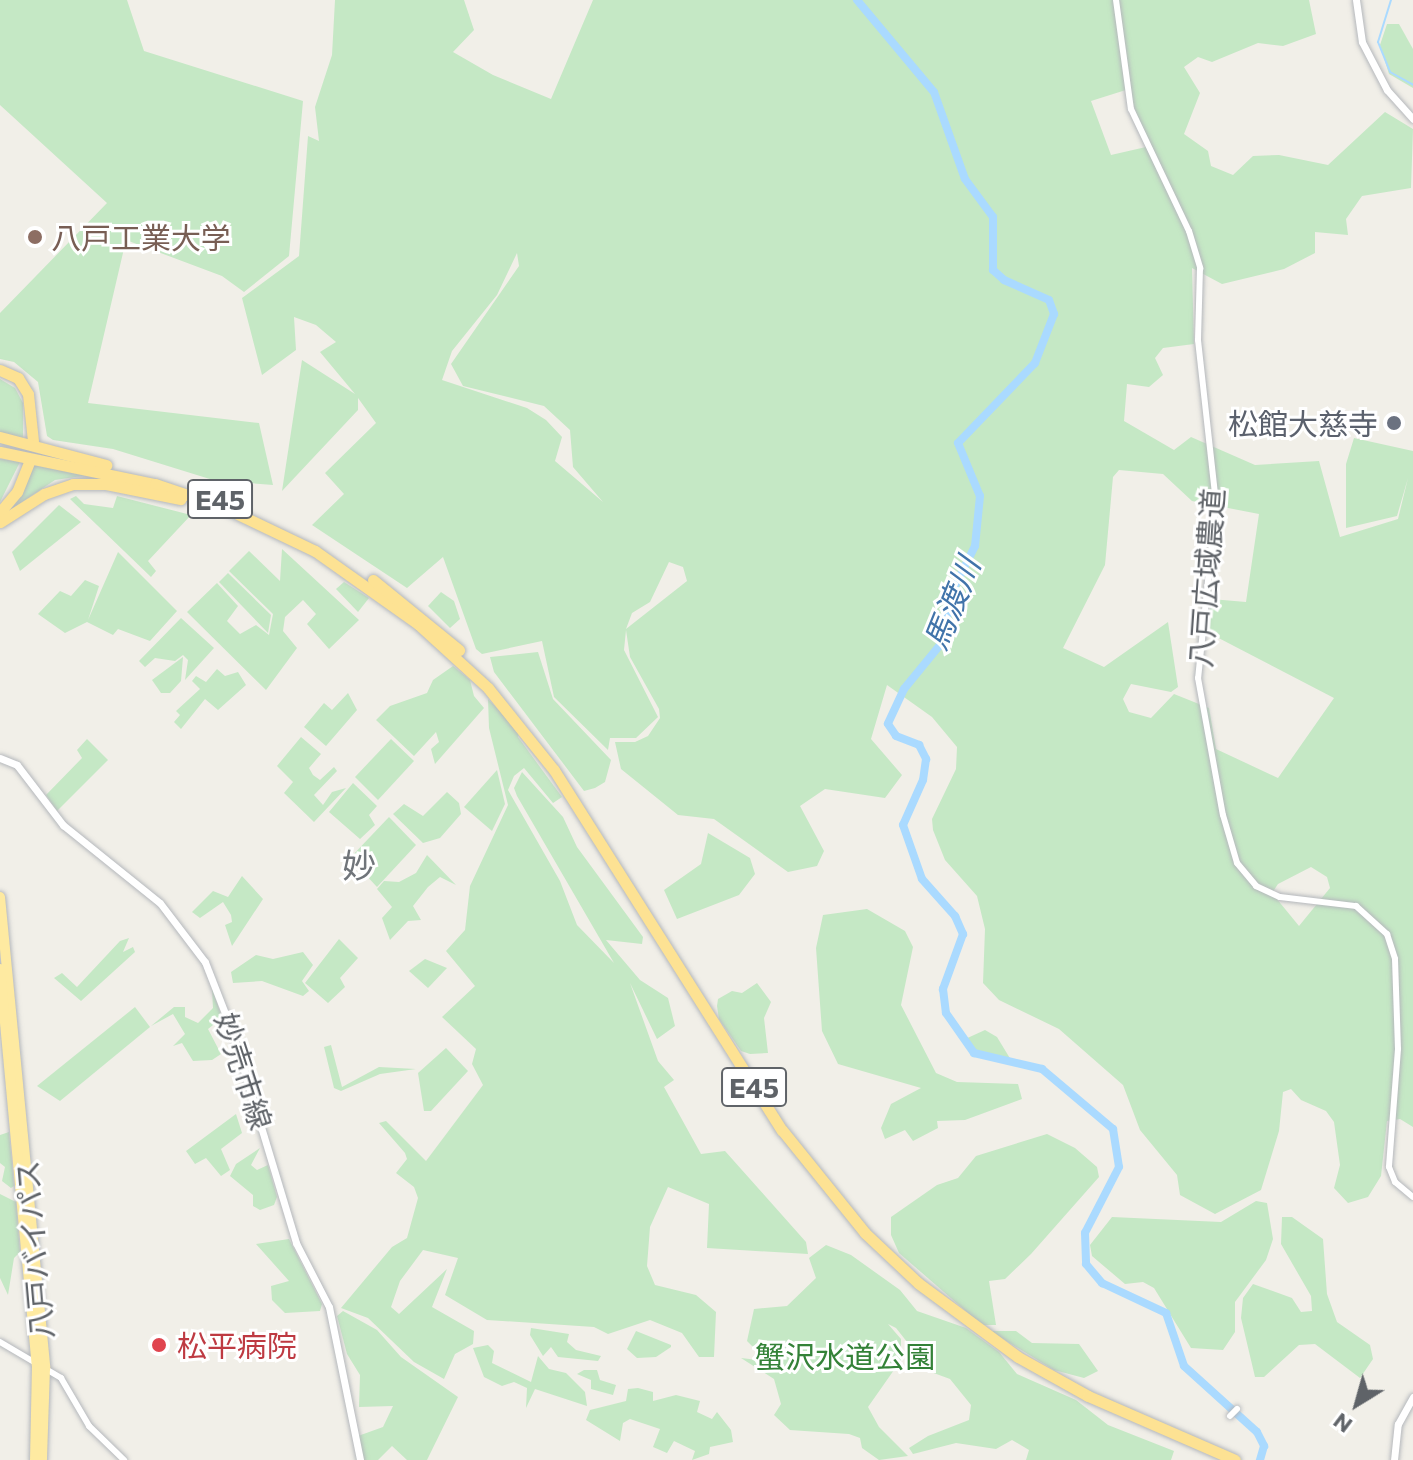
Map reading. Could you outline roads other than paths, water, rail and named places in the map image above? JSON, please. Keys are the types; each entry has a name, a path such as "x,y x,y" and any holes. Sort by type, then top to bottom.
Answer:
{"highway":[{"path":"0,373 18,378 28,394 30,452 0,510"},
{"path":"0,437 106,465"},
{"name":"E45","path":"0,445 155,484 268,527 370,586 454,655 528,734 585,814"},
{"name":"E45","path":"0,452 30,452 106,465 171,482 261,516 389,591 497,688 557,766 801,1158 889,1256 993,1340 1088,1396 1235,1460"},
{"path":"0,522 57,488 90,483 189,501 268,527"},
{"name":"八戸バイパス","path":"0,897 41,1366 42,1460"},
{"name":"八戸バイパス","path":"0,969 41,1366 35,1460"}],"main road":[{"path":"1356,0 1362,42 1387,90 1413,119"},
{"name":"妙売市線","path":"0,758 17,765 69,831 160,903 205,962 233,1034 296,1243 337,1332 360,1460"},
{"path":"1394,1460 1396,1430 1413,1397"}],"street":[{"name":"八戸広域農道","path":"1116,0 1131,109 1189,231 1200,268 1198,340 1216,511 1198,678 1225,825 1237,863 1256,886 1280,897 1356,906 1387,934 1395,959 1398,1049 1389,1167 1395,1182 1413,1197"},
{"path":"0,1342 61,1378 89,1426 124,1460"},
{"path":"1230,1416 1237,1409"}],"waterway":[{"name":"馬渡川","path":"857,0 934,92 965,179 993,217 993,270 1004,280 1049,300 1054,314 1035,363 958,443 980,496 975,546 954,588 940,645 904,689 888,724 896,736 919,745 926,759 923,780 903,825 922,879 955,916 963,934 943,989 946,1013 974,1053 1042,1069 1113,1129 1119,1167 1085,1233 1086,1264 1102,1283 1166,1313 1184,1366 1257,1432 1264,1446 1260,1460"},
{"path":"1391,0 1378,42 1390,72 1413,85"}],"place":[{"name":"八戸工業大学","path":"35,237"},
{"name":"松館大慈寺","path":"1394,423"},
{"name":"松平病院","path":"159,1345"}],"district":[{"name":"妙","path":"359,865"}],"park label":[{"name":"蟹沢水道公園","path":"845,1356"}]}
